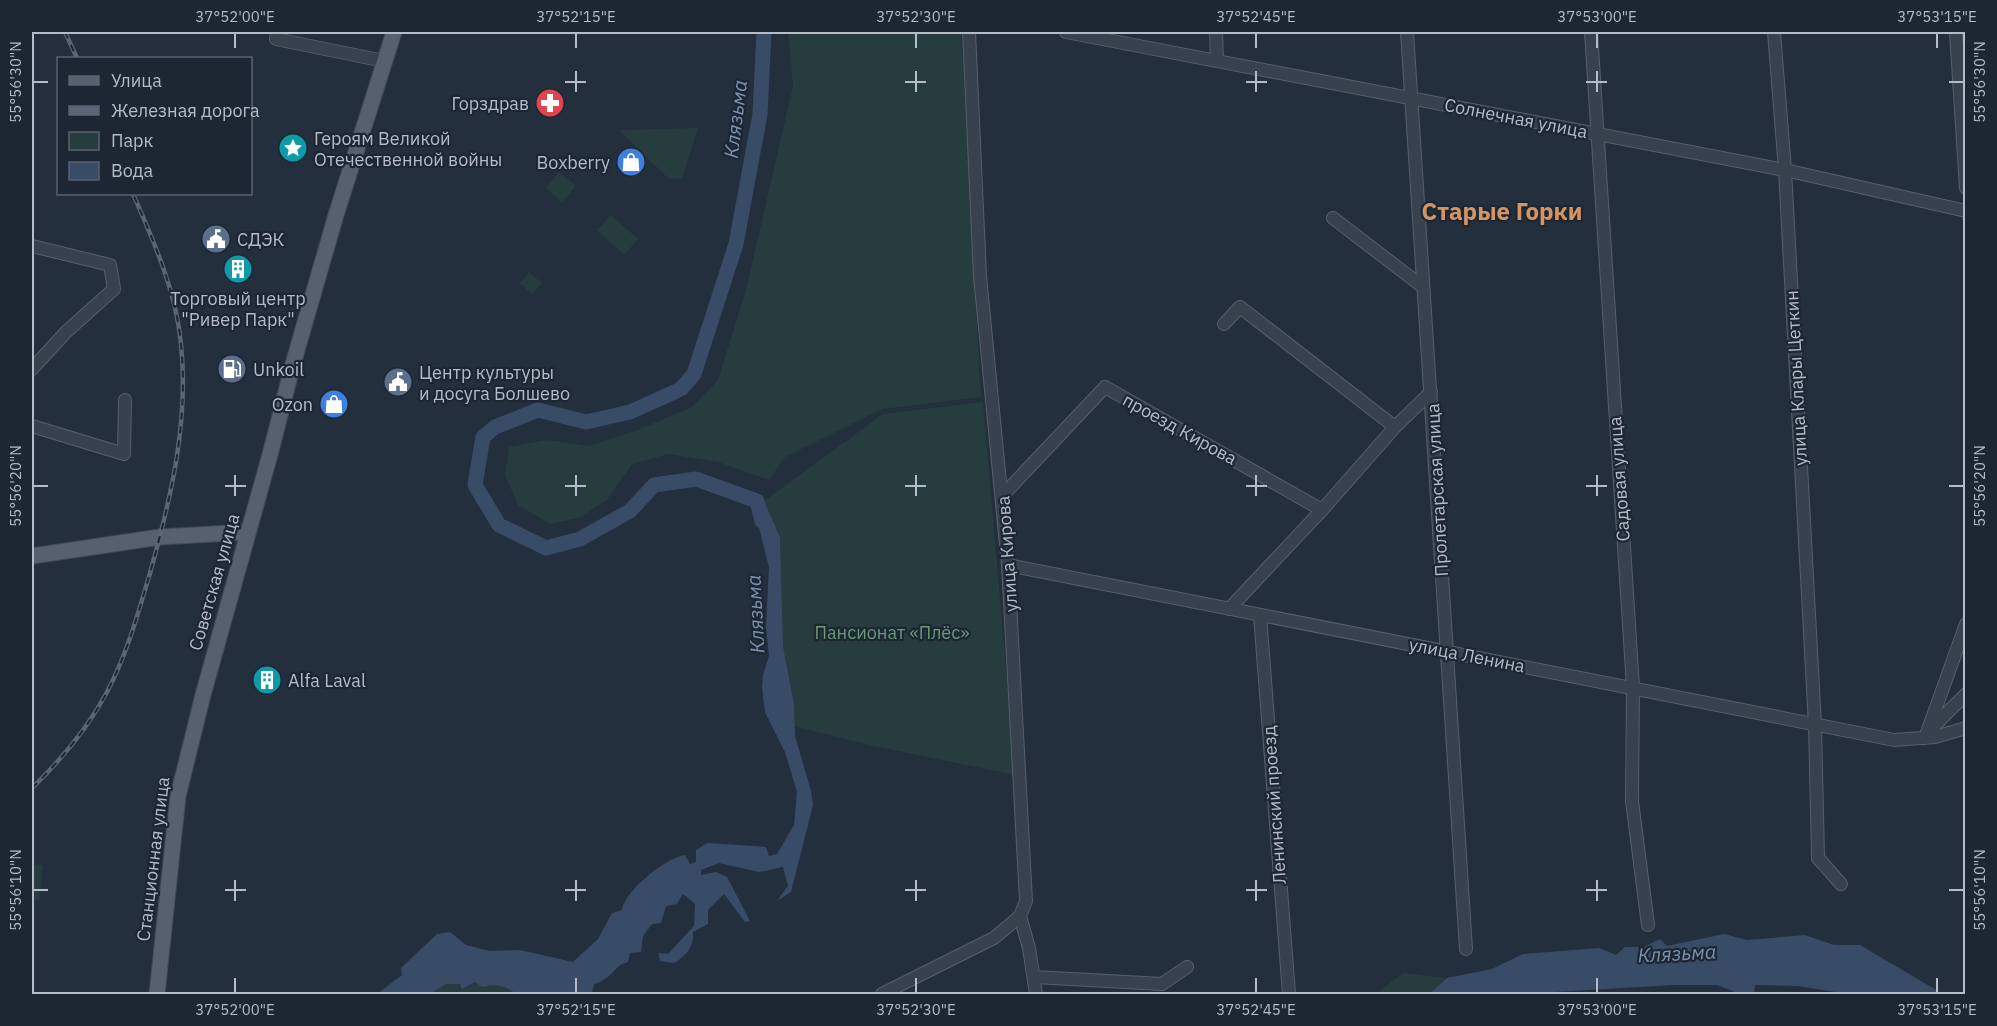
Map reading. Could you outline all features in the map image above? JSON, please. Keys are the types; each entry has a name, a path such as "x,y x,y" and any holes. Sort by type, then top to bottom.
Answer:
{"main road":[{"name":"Советская улица","path":"202,695 333,226 394,32"},
{"path":"32,555 160,537 248,532"},
{"path":"214,534 242,553"},
{"name":"Станционная улица","path":"158,994 178,796 202,695"}],"street":[{"path":"276,32 276,39 384,61"},
{"name":"улица Кирова","path":"969,32 980,276 1003,495 1027,884 1026,901 1020,916"},
{"name":"Солнечная улица","path":"1066,32 1785,170 1965,211"},
{"path":"1216,32 1217,61"},
{"name":"Пролетарская улица","path":"1407,32 1466,949"},
{"name":"Садовая улица","path":"1591,32 1633,687 1632,801 1648,925"},
{"name":"улица Клары Цеткин","path":"1774,32 1785,170 1815,725 1818,858 1841,884"},
{"path":"1956,32 1965,188"},
{"path":"1333,218 1423,287"},
{"path":"32,246 110,265 114,289 66,332 32,369"},
{"path":"1224,324 1240,307 1395,427"},
{"name":"проезд Кирова","path":"1003,495 1105,387 1322,510"},
{"path":"1229,609 1322,510 1395,427 1431,392"},
{"path":"32,426 124,454 125,400"},
{"name":"улица Ленина","path":"1008,565 1894,740 1926,735 1946,735 1965,728"},
{"name":"Ленинский проезд","path":"1260,615 1289,994"},
{"path":"1926,735 1965,624"},
{"path":"1926,735 1965,694"},
{"path":"882,994 994,938 1020,916 1029,948 1036,994"},
{"path":"1034,977 1162,984 1187,967"}],"green space":[{"path":"788,32 961,32 981,397 882,409 785,457 769,480 718,462 668,454 632,464 607,500 578,518 550,524 518,505 505,475 509,447 547,440 589,446 638,430 692,407 718,380 746,290 793,86"},
{"path":"698,128 682,178 669,179 619,130"},
{"path":"559,172 576,186 562,202 546,188"},
{"path":"611,215 638,239 624,255 597,230"},
{"path":"529,272 542,283 532,294 520,283"},
{"name":"Пансионат «Плёс»","path":"983,402 1015,775 874,746 794,726 794,704 783,646 780,537 764,501 883,414"},
{"path":"32,864 43,865 39,901 32,900"},
{"path":"1403,973 1447,978 1429,994 1376,994"},
{"path":"475,982 482,987 504,987 516,994 430,994 446,984"}],"water":[{"path":"752,500 764,501 780,537 783,646 794,704 795,736 813,805 791,892 777,901 788,886 783,867 759,872 719,863 701,870 701,875 716,872 727,877 750,921 745,922 724,894 708,910 708,924 693,932 691,947 686,954 674,963 660,961 658,953 668,954 694,926 695,904 683,894 677,904 666,906 661,923 652,924 643,936 641,952 630,953 628,962 619,966 606,979 594,984 592,993 589,994 516,994 504,987 482,987 475,982 462,989 460,984 446,984 430,994 377,994 402,975 401,968 437,934 450,932 466,945 489,951 520,950 573,962 598,939 612,913 622,910 630,894 638,885 658,868 677,857 685,855 690,864 696,862 696,850 707,843 766,847 769,856 777,854 794,825 797,792 785,752 765,712 762,687 769,656 766,627 769,567"},
{"path":"1724,934 1747,940 1805,935 1834,945 1860,945 1943,994 1848,994 1798,986 1755,985 1754,994 1734,994 1733,991 1717,985 1673,985 1519,994 1429,994 1447,978 1492,969 1523,954 1599,948 1616,955 1625,947 1644,947 1660,939 1667,946"}],"waterway":[{"name":"Клязьма","path":"762,521 757,501 696,479 654,485 630,511 580,539 546,548 499,525 475,485 483,437 495,427 538,410 586,422 630,412 681,389 694,374 736,244 760,114 764,32"}],"railway":[{"path":"65,32 77,57"},
{"path":"32,788 83,731 114,678 132,634 150,573 165,517 176,460 183,373 178,324 163,267 133,195"}],"place":[{"name":"Горздрав","path":"550,103"},
{"name":"Героям Великой Отечественной войны","path":"293,148"},
{"name":"Boxberry","path":"631,162"},
{"name":"СДЭК","path":"216,239"},
{"name":"Торговый центр \"Ривер Парк\"","path":"238,269"},
{"name":"Unkoil","path":"232,369"},
{"name":"Центр культуры и досуга Болшево","path":"398,382"},
{"name":"Ozon","path":"334,404"},
{"name":"Alfa Laval","path":"267,680"}],"district":[{"name":"Старые Горки","path":"1502,211"}]}
